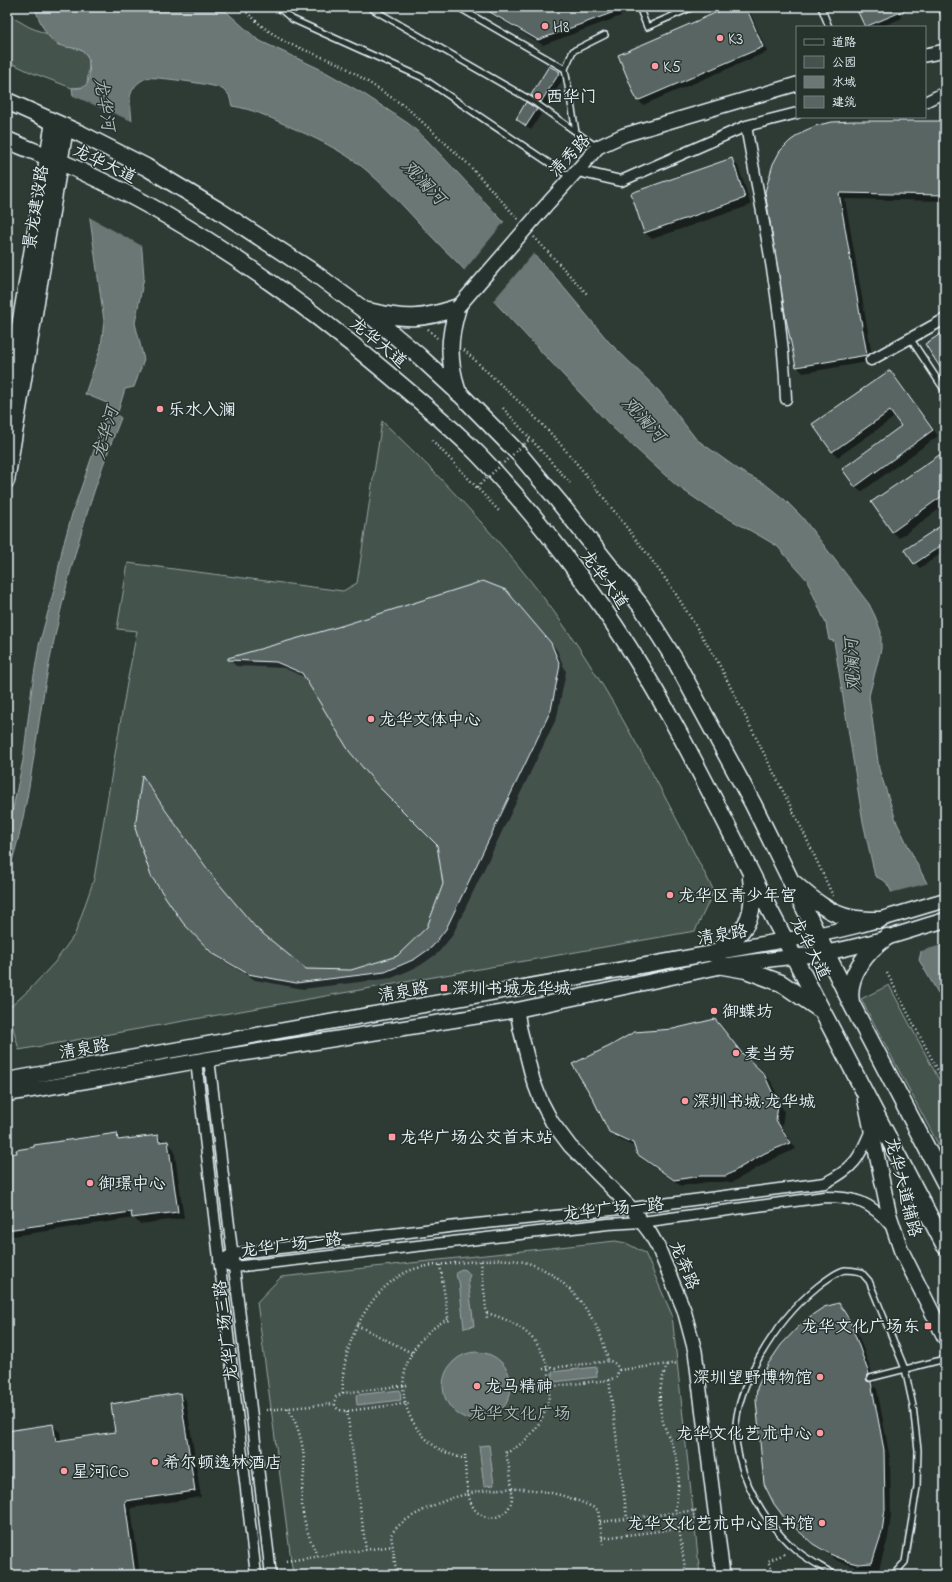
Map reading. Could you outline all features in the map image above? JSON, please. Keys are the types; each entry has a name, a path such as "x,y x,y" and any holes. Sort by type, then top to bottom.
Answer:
{"main road":[{"name":"龙华大道","path":"7,101 81,134 146,167 181,187 289,256 364,310 419,356 520,455 641,606 675,660 753,804 825,952 945,1183"},
{"name":"景龙建设路","path":"7,398 60,125"},
{"name":"龙华大道","path":"7,140 82,171 126,193 216,244 298,301 358,349 443,422 478,455 544,529 581,577 612,621 674,724 945,1246"},
{"name":"景龙建设路","path":"7,481 54,159"},
{"path":"364,310 409,318 430,316 458,307"},
{"path":"458,307 452,329 450,353 451,366 458,394"},
{"path":"750,871 752,906 748,923 730,943 718,960 781,983 822,1011"},
{"path":"790,880 818,904 832,912 852,918 879,920"},
{"name":"清泉路","path":"7,1094 203,1060 517,1010 718,960 785,940 817,936 879,920 945,900"},
{"name":"清泉路","path":"7,1080 718,960 755,960 794,957 825,952 887,937 945,920"},
{"path":"852,1005 850,994 851,986 858,968 880,942 887,937"},
{"name":"龙华大道辅路","path":"863,1090 889,1214 901,1250 945,1338"}],"street":[{"path":"926,54 945,51"},
{"name":"清秀路","path":"458,307 598,147 624,135 796,84"},
{"path":"926,102 945,92"},
{"path":"575,175 621,181 746,126 796,113"},
{"path":"746,126 774,285 785,369 786,399"},
{"path":"871,360 945,318"},
{"name":"龙奔路","path":"517,1010 533,1080 541,1101 552,1122 570,1146 631,1208 650,1233 658,1247 684,1310 692,1335 723,1575"},
{"name":"龙华广场三路","path":"203,1060 234,1267 271,1575"},
{"name":"龙华广场三路","path":"203,1060 219,1262 256,1575"},
{"name":"龙华广场一路","path":"219,1262 232,1254 473,1225 631,1208 825,1183 840,1175 855,1163 863,1150 871,1130"},
{"name":"龙华广场一路","path":"219,1262 234,1267 608,1224 642,1222 807,1199 843,1198 857,1200 871,1206 882,1215 894,1229"}],"lane":[{"path":"278,7 292,19 421,77 575,175"},
{"path":"369,7 534,102 598,147"},
{"path":"458,7 565,69"},
{"path":"639,7 647,27 693,7"},
{"path":"821,7 830,26"},
{"path":"941,7 944,14"},
{"path":"576,132 565,69 573,51 605,35"},
{"path":"910,338 945,391"},
{"path":"835,1575 796,1550 772,1525 756,1501 742,1470 736,1440 737,1412 749,1378 761,1352 790,1313 804,1298 825,1280 844,1270 861,1272 869,1281 905,1369 913,1406 918,1450 917,1487 905,1562 893,1575"},
{"path":"870,1378 945,1359"}],"path":[{"path":"241,7 263,27 285,42 342,65 406,107 468,164 520,221"},
{"path":"531,233 588,295"},
{"path":"426,327 442,343"},
{"path":"463,348 532,413 556,439 583,471 674,591 718,662 802,829 832,892 834,901"},
{"path":"503,408 570,483"},
{"path":"477,487 530,438"},
{"path":"432,440 499,511"},
{"path":"886,973 945,1084"},
{"path":"343,1392 342,1378 352,1335 357,1325 376,1298 388,1284 401,1274 440,1265 508,1259 538,1266 562,1283 586,1309 595,1323 602,1339 608,1361"},
{"path":"481,1261 487,1318"},
{"path":"440,1265 449,1323"},
{"path":"487,1313 512,1323 523,1330 538,1346 543,1355 548,1387 548,1404 538,1426 522,1444 506,1453"},
{"path":"448,1319 430,1329 415,1346 405,1370 405,1403 410,1418 424,1436 444,1452 465,1459"},
{"path":"357,1325 413,1353"},
{"path":"545,1369 608,1361 616,1364 619,1370 616,1377 609,1380 548,1387"},
{"path":"619,1370 678,1363"},
{"path":"667,1365 660,1387 659,1401 664,1426 675,1451 678,1466 679,1482 674,1512"},
{"path":"609,1380 626,1518"},
{"path":"407,1385 343,1392 336,1397 334,1404 338,1410 347,1411 410,1403"},
{"path":"266,1410 334,1404"},
{"path":"288,1408 298,1427 302,1444 304,1460 301,1502 303,1516 317,1556"},
{"path":"347,1411 366,1550"},
{"path":"464,1454 471,1503 479,1514 491,1518 499,1517 506,1512 512,1497 505,1449"},
{"path":"396,1570 392,1546 392,1532 408,1518 429,1507 469,1493 484,1490 524,1489 578,1500 598,1510 603,1544"},
{"path":"602,1538 680,1528 689,1525 694,1520 694,1510"},
{"path":"600,1522 698,1510"},
{"path":"680,1528 686,1575"},
{"path":"286,1561 392,1546"},
{"path":"774,1575 768,1561 796,1550"}],"green space":[{"path":"7,14 29,27 47,34 58,45 78,49 84,52 88,57 89,64 87,84 83,87 72,88 30,72 7,61"},
{"name":"龙华文体中心","path":"382,421 438,476 492,534 542,595 587,660 621,716 653,774 714,891 695,931 19,1050 8,1009 29,990 55,962 75,934 94,879 137,631 117,629 128,563 343,591 357,583"},
{"path":"889,985 945,1091 945,1157 861,999"},
{"name":"龙华文化广场","path":"615,1241 626,1243 645,1253 672,1315 700,1575 293,1575 257,1302 281,1277"}],"water":[{"path":"34,7 221,7 258,40 320,69 364,94 409,124 426,139 555,277 609,342 659,391 696,439 742,472 765,484 785,500 802,517 869,604 881,632 881,649 869,696 879,769 897,823 931,891 945,911 945,1005 919,960 921,952 890,889 886,882 875,876 863,822 834,641 829,640 826,624 807,580 777,546 708,507 677,486 612,427 389,191 356,162 327,144 306,134 259,113 232,106 229,95 221,88 160,78 147,78 141,81 132,92 130,98 144,277 135,323 144,360 134,387 125,389 117,415 121,418 97,482 68,580 46,680 26,804 21,828 7,876 7,837 23,760 39,645 72,514 97,442 107,403 85,394 101,347 104,321 72,88 82,87 87,84 89,65 86,54 83,51 60,45 50,38 44,29"},
{"path":"462,1269 466,1270 470,1275 468,1280 474,1326 464,1328 459,1281 456,1276 458,1271"},
{"path":"477,1352 490,1355 501,1362 508,1373 511,1386 508,1399 501,1410 490,1417 477,1420 464,1417 453,1410 446,1399 443,1386 446,1373 453,1362 464,1355"},
{"path":"596,1367 597,1377 553,1382 552,1372"},
{"path":"400,1390 401,1400 357,1405 356,1395"},
{"path":"489,1445 494,1485 484,1486 479,1446"}],"pier":[{"path":"71,95 134,122 144,247 87,216"},
{"path":"505,221 534,253 492,302 463,272"},
{"path":"929,883 945,907 945,944 918,952 890,893"}],"building":[{"name":"H8","path":"481,7 625,7 625,8 538,40"},
{"path":"729,7 746,7 763,47 637,101 618,55"},
{"path":"864,7 913,7 867,26 865,26 857,10"},
{"path":"549,66 560,72 541,102 531,95"},
{"path":"526,102 537,109 526,126 516,119"},
{"path":"945,121 945,195 839,193 867,355 796,367 785,314 765,192 773,164 780,151 790,141 804,131 818,125 832,122"},
{"path":"732,158 745,198 644,233 631,193"},
{"path":"945,331 945,375 925,344"},
{"path":"890,370 933,430 855,487 842,469 901,426 890,411 832,452 812,424"},
{"path":"945,451 945,494 892,532 871,502"},
{"path":"945,523 945,543 914,564 904,550"},
{"path":"483,581 506,590 551,643 560,665 551,710 446,929 432,947 415,959 385,972 296,983 248,974 212,953 183,923 151,876 135,828 142,775 214,878 256,928 306,969 351,970 397,956 427,927 443,884 437,845 380,788 349,751 302,673 276,662 228,660 228,658 341,626"},
{"name":"深圳书城·龙华城","path":"715,1019 741,1052 764,1074 778,1105 776,1120 790,1143 765,1153 726,1176 701,1176 674,1180 637,1154 633,1143 609,1132 592,1097 572,1064 610,1046 634,1032 673,1029"},
{"name":"御璟中心","path":"117,1133 118,1140 158,1135 159,1142 168,1141 178,1212 132,1218 131,1212 7,1230 7,1154 17,1153 16,1150 34,1147 34,1145"},
{"name":"龙华文化艺术中心","path":"839,1303 850,1321 869,1374 866,1379 867,1381 871,1382 884,1450 885,1509 882,1532 872,1563 858,1564 849,1562 830,1554 813,1544 786,1520 774,1504 764,1484 756,1400 757,1388 768,1364 781,1345 799,1326 824,1307"},
{"name":"星河iCO","path":"180,1393 195,1491 125,1501 135,1575 7,1575 7,1431 53,1424 56,1441 115,1432 111,1404"}],"place":[{"name":"H8","path":"545,26"},
{"name":"K3","path":"720,38"},
{"name":"K5","path":"655,66"},
{"name":"西华门","path":"538,96"},
{"name":"乐水入澜","path":"160,409"},
{"name":"龙华文体中心","path":"371,719"},
{"name":"龙华区青少年宫","path":"670,895"},
{"name":"深圳书城龙华城","path":"444,988"},
{"name":"御蝶坊","path":"714,1011"},
{"name":"麦当劳","path":"736,1053"},
{"name":"深圳书城·龙华城","path":"685,1101"},
{"name":"龙华广场公交首末站","path":"392,1137"},
{"name":"御璟中心","path":"90,1183"},
{"name":"龙华文化广场东","path":"928,1326"},
{"name":"深圳望野博物馆","path":"820,1377"},
{"name":"龙马精神","path":"477,1386"},
{"name":"龙华文化艺术中心","path":"820,1433"},
{"name":"希尔顿逸林酒店","path":"155,1462"},
{"name":"星河iCO","path":"64,1471"},
{"name":"龙华文化艺术中心图书馆","path":"822,1523"}],"water label":[{"name":"龙华河","path":"105,104"},
{"name":"观澜河","path":"424,182"},
{"name":"观澜河","path":"644,419"},
{"name":"龙华河","path":"105,433"},
{"name":"观澜河","path":"852,665"}]}
